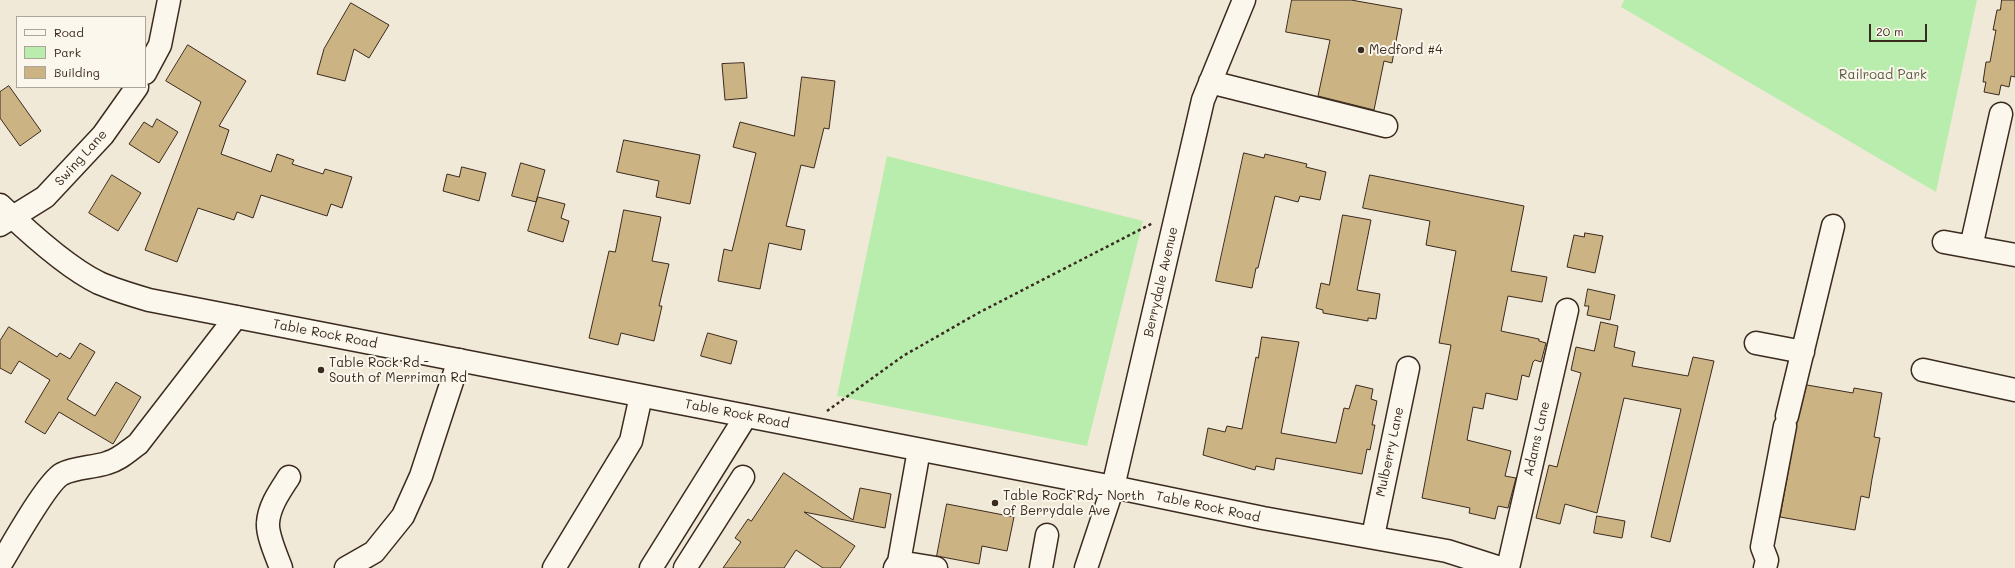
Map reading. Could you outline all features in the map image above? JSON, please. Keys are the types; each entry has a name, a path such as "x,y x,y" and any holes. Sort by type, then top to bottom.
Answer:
{"street":[{"path":"146,71 160,45 169,0"},
{"name":"Berrydale Avenue","path":"1086,568 1113,487 1203,100 1244,0"},
{"path":"1210,82 1386,126"},
{"name":"Swing Lane","path":"4,216 45,197 103,135 136,88"},
{"path":"1971,247 2001,114"},
{"name":"Table Rock Road","path":"4,216 59,256 99,282 149,300 1113,487 1263,518 1447,550 1500,568"},
{"path":"1765,568 1767,560 1762,547 1786,421 1833,226"},
{"path":"1944,242 2015,255"},
{"name":"Adams Lane","path":"1508,568 1567,310"},
{"path":"0,565 46,491 60,475 70,471 107,463 118,458 138,444 236,317"},
{"path":"1756,343 1802,352"},
{"path":"346,568 374,552 403,516 421,476 459,360"},
{"name":"Mulberry Lane","path":"1373,536 1408,368"},
{"path":"1923,370 2015,390"},
{"path":"554,568 631,441 641,396"},
{"path":"653,567 686,511 746,416"},
{"path":"920,450 897,565 936,568"},
{"path":"281,568 275,553 268,523 275,499 289,477"},
{"path":"685,568 743,477"},
{"path":"686,511 711,527"},
{"path":"1041,568 1046,536"}],"path":[{"path":"804,427 903,356 980,312 1177,210"}],"green space":[{"name":"Railroad Park","path":"1624,0 1977,0 1936,192 1621,7"},
{"path":"887,156 1143,221 1087,446 837,396"}],"building":[{"name":"Medford #4","path":"1292,0 1351,0 1402,9 1392,63 1384,61 1374,110 1318,96 1330,40 1286,32"},
{"path":"2002,0 2015,0 2015,77 2011,76 2009,87 2001,85 1999,95 1984,92 1986,82 1983,82 1986,62 1990,62 1996,30 1993,30 1997,10 2000,10"},
{"path":"351,3 389,25 369,58 354,49 345,81 317,74 324,49"},
{"path":"188,45 246,81 219,126 229,130 221,154 271,172 277,154 294,160 292,164 323,174 325,169 352,177 342,208 331,204 327,216 261,195 253,218 237,212 234,220 198,208 177,262 145,250 201,102 166,81"},
{"path":"744,63 747,98 725,100 722,64"},
{"path":"802,77 835,81 829,129 824,128 814,168 801,165 786,226 805,230 801,250 769,243 760,289 718,281 724,249 732,251 756,153 733,147 740,122 794,136"},
{"path":"9,86 41,131 20,146 0,118 0,92"},
{"path":"157,119 178,132 159,163 129,144 144,122 152,127"},
{"path":"624,140 700,155 690,204 656,197 659,181 617,172"},
{"path":"1244,153 1264,158 1265,154 1307,164 1306,167 1326,172 1320,200 1300,196 1298,202 1275,196 1252,288 1216,281"},
{"path":"521,163 545,170 536,202 512,196"},
{"path":"462,167 486,173 479,201 443,191 447,174 459,177"},
{"path":"112,175 141,193 118,231 89,213"},
{"path":"1370,175 1524,206 1511,271 1547,277 1542,302 1508,296 1501,331 1539,339 1539,341 1546,343 1541,362 1535,360 1533,362 1529,377 1522,375 1517,400 1486,393 1483,409 1473,407 1467,440 1511,451 1505,476 1516,478 1508,508 1498,506 1495,519 1469,513 1470,508 1422,498 1451,345 1439,343 1456,251 1426,245 1430,221 1363,208"},
{"path":"538,197 565,204 561,218 569,221 563,242 528,231"},
{"path":"624,210 661,217 652,261 669,264 659,306 662,306 654,341 621,333 618,345 589,338 609,251 615,252"},
{"path":"1343,215 1371,220 1357,290 1380,294 1376,319 1368,318 1368,321 1323,313 1323,310 1316,308 1321,283 1329,285"},
{"path":"1585,233 1603,236 1595,273 1567,267 1574,235 1584,237"},
{"path":"1588,289 1615,295 1610,320 1587,315 1589,306 1585,306"},
{"path":"1601,322 1618,326 1614,347 1635,352 1632,366 1688,376 1693,357 1714,361 1670,542 1651,537 1681,409 1624,398 1597,513 1565,504 1560,524 1536,518 1549,465 1557,467 1581,373 1571,370 1576,347 1594,351"},
{"path":"9,327 57,357 60,353 70,359 80,343 95,352 67,399 95,416 116,382 141,397 113,444 59,412 45,434 25,422 50,380 19,361 11,374 0,368 0,341"},
{"path":"708,333 737,341 731,364 701,356"},
{"path":"1262,337 1299,342 1281,433 1336,443 1344,408 1349,409 1356,385 1373,389 1371,399 1377,401 1372,425 1375,425 1370,450 1367,449 1362,474 1276,458 1274,470 1256,466 1255,470 1203,455 1208,428 1225,432 1227,426 1242,429 1256,357 1258,358"},
{"path":"1807,385 1853,393 1854,388 1882,393 1874,437 1880,438 1869,498 1861,496 1855,530 1780,517 1797,423"},
{"path":"784,473 853,520 860,488 891,494 885,528 804,512 855,546 840,568 823,568 796,550 784,568 723,568 741,542 735,538 748,519 751,521"},
{"path":"947,504 1014,517 1007,551 982,546 979,564 937,556"},
{"path":"1597,516 1625,521 1622,538 1594,533"}],"place":[{"name":"Medford #4","path":"1361,50"},
{"name":"Table Rock Rd - South of Merriman Rd","path":"321,370"},
{"name":"Table Rock Rd - North of Berrydale Ave","path":"995,503"}]}
